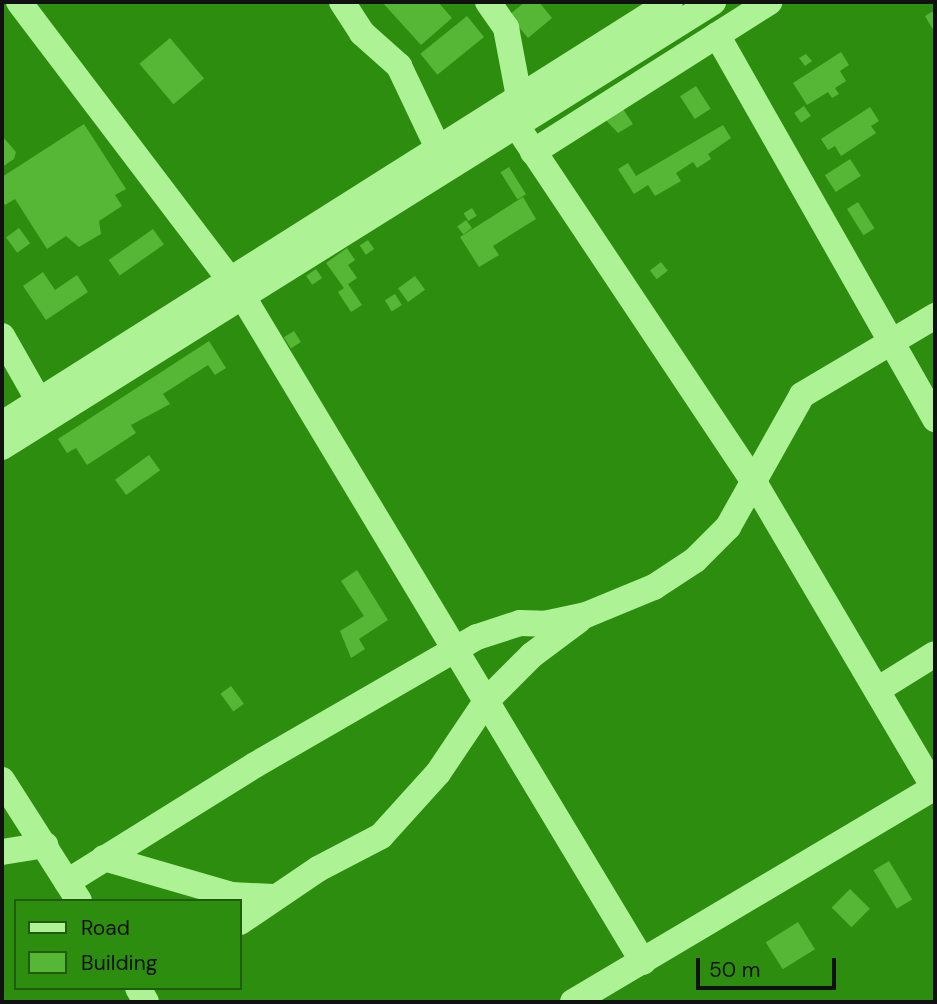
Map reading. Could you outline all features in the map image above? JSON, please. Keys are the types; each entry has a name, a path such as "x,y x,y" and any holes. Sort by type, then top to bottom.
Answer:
{"street":[{"path":"19,2 236,288 643,962"},
{"path":"342,2 362,33 399,66 438,148"},
{"path":"488,2 506,28 512,110 533,152 754,482 935,787 643,962 615,992 573,1002"},
{"path":"2,424 236,288 512,110 678,7 713,2"},
{"path":"533,152 630,87 717,35 757,5"},
{"path":"2,447 438,148 512,110 614,64 678,7"},
{"path":"717,35 935,419"},
{"path":"614,64 630,87"},
{"path":"2,780 73,891 104,859 255,765 497,628 586,615 654,587 695,560 728,527 802,395 935,316"},
{"path":"2,336 39,401"},
{"path":"242,920 273,897 381,836 438,773 487,700 532,655 586,615"},
{"path":"877,690 935,654"},
{"path":"2,852 45,845"},
{"path":"104,859 231,895 273,897"}],"building":[{"path":"382,2 438,2 452,18 421,45"},
{"path":"525,2 539,2 552,18 528,38 509,15"},
{"path":"935,10 935,33 925,16"},
{"path":"467,16 484,37 437,75 420,54"},
{"path":"170,38 204,79 173,104 139,64"},
{"path":"841,52 849,65 840,71 846,81 835,88 839,94 832,98 828,92 807,105 793,83"},
{"path":"806,54 812,61 805,66 799,58"},
{"path":"696,86 711,109 695,119 680,96"},
{"path":"619,103 633,124 618,133 601,115"},
{"path":"804,106 811,116 801,123 794,113"},
{"path":"870,107 879,121 871,126 876,133 841,156 835,146 828,150 821,139"},
{"path":"84,124 126,189 115,195 122,206 99,221 101,234 79,247 66,236 47,249 15,199 5,205 2,200 2,177"},
{"path":"723,125 731,138 708,154 711,159 697,168 693,162 676,173 681,181 655,196 648,185 634,194 618,169 628,163 636,176"},
{"path":"2,136 16,152 14,159 2,167"},
{"path":"850,159 861,176 836,192 825,175"},
{"path":"509,167 526,194 517,199 501,172"},
{"path":"523,197 536,219 493,246 499,255 479,267 460,237"},
{"path":"858,202 874,228 863,235 847,209"},
{"path":"472,208 477,216 468,221 464,213"},
{"path":"466,220 472,228 463,235 457,227"},
{"path":"19,228 30,243 17,253 6,237"},
{"path":"153,229 164,245 120,276 109,260"},
{"path":"368,240 374,249 366,255 360,246"},
{"path":"347,248 355,260 348,265 357,278 348,284 362,305 351,312 338,292 344,288 326,263"},
{"path":"661,262 668,271 657,279 650,271"},
{"path":"316,269 322,278 312,285 306,276"},
{"path":"43,272 55,290 77,275 88,292 46,320 23,286"},
{"path":"415,276 425,290 408,302 398,288"},
{"path":"395,294 402,305 392,311 385,300"},
{"path":"294,331 301,342 291,348 284,337"},
{"path":"209,341 226,368 215,375 208,365 163,394 170,404 131,425 136,433 87,465 76,448 67,453 58,439"},
{"path":"149,455 160,470 126,495 115,480"},
{"path":"357,570 388,620 359,639 365,649 351,658 340,631 364,616 341,581"},
{"path":"231,686 244,704 233,711 220,694"},
{"path":"889,861 912,900 897,909 874,870"},
{"path":"850,889 870,909 851,927 832,907"},
{"path":"798,922 815,949 783,969 766,942"}]}
